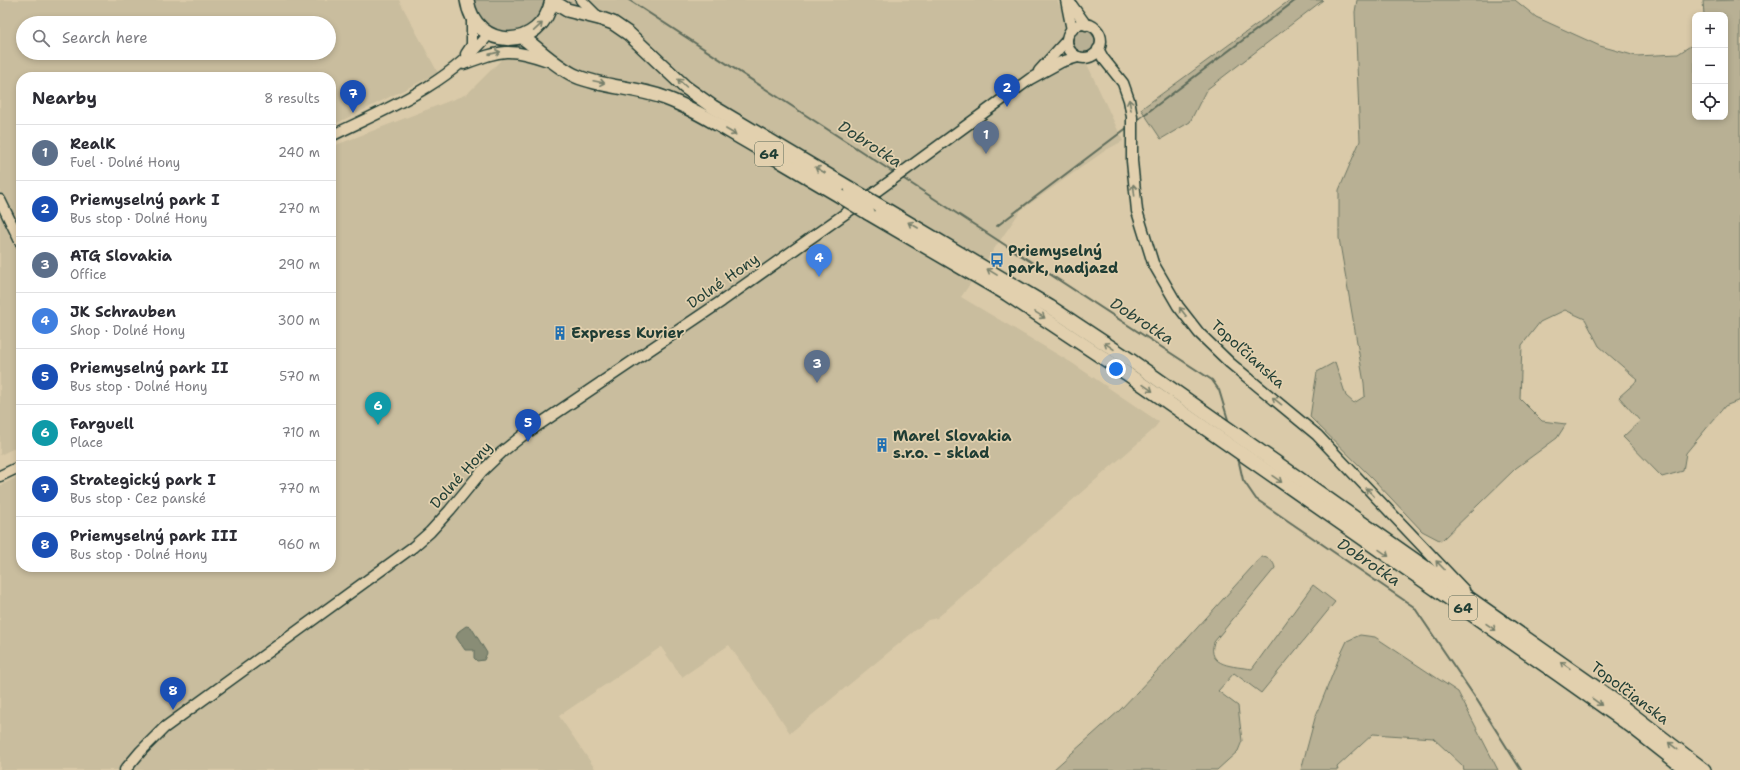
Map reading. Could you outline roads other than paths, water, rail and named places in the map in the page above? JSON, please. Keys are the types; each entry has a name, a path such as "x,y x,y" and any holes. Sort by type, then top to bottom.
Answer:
{"main road":[{"name":"64","path":"467,0 472,17 479,27 489,34 499,38 511,39 522,37 533,32 542,24 549,13 552,0 567,10 599,18 613,24 629,34 685,87 712,107 1043,317 1126,373 1559,675 1631,726 1687,770"},
{"name":"64","path":"522,37 576,76 594,82 646,92 665,98 697,113 845,192"},
{"name":"64","path":"873,209 1050,307 1139,367 1477,603"},
{"name":"Topoľčianska","path":"1477,603 1638,717 1704,770"}],"street":[{"path":"580,0 599,18"},
{"path":"1067,0 1086,25 1093,28 1098,34 1100,41 1098,49 1089,57 1078,57 1070,50 1067,40 1072,30 1078,26 1086,25"},
{"path":"1067,0 1072,30"},
{"path":"458,66 472,45 472,17"},
{"path":"336,134 426,89 458,66 489,34"},
{"name":"Dolné Hony","path":"1030,80 1067,40"},
{"name":"Topoľčianska","path":"1098,49 1103,58 1123,83 1129,100 1132,117 1132,161 1137,211 1153,263 1178,306 1208,343 1317,435 1396,520 1477,603"},
{"path":"458,66 493,53 508,50 526,53 556,63"},
{"name":"Dolné Hony","path":"125,770 141,751 164,728 413,547 445,516 482,471 522,436 722,301 1030,80 1061,62 1078,57"},
{"path":"1,203 16,232"},
{"path":"0,476 16,468"}],"waterway":[{"name":"Dobrotka","path":"629,0 896,174"},
{"path":"1136,121 1296,0"},
{"path":"997,226 1128,127"},
{"name":"Dobrotka","path":"901,177 1212,380 1219,390 1229,423"},
{"name":"Dobrotka","path":"1238,458 1243,480 1256,499 1414,607 1477,700 1521,770"}],"place":[{"name":"Priemyselný park I","path":"1007,107"},
{"name":"Strategický park I","path":"353,113"},
{"name":"RealK","path":"986,154"},
{"name":"Priemyselný park, nadjazd","path":"997,260"},
{"name":"JK Schrauben","path":"819,277"},
{"name":"Express Kurier","path":"560,333"},
{"name":"ATG Slovakia","path":"817,383"},
{"name":"Farguell","path":"378,425"},
{"name":"Priemyselný park II","path":"528,442"},
{"name":"Marel Slovakia s.r.o. - sklad","path":"882,445"},
{"name":"Priemyselný park III","path":"173,710"}]}
